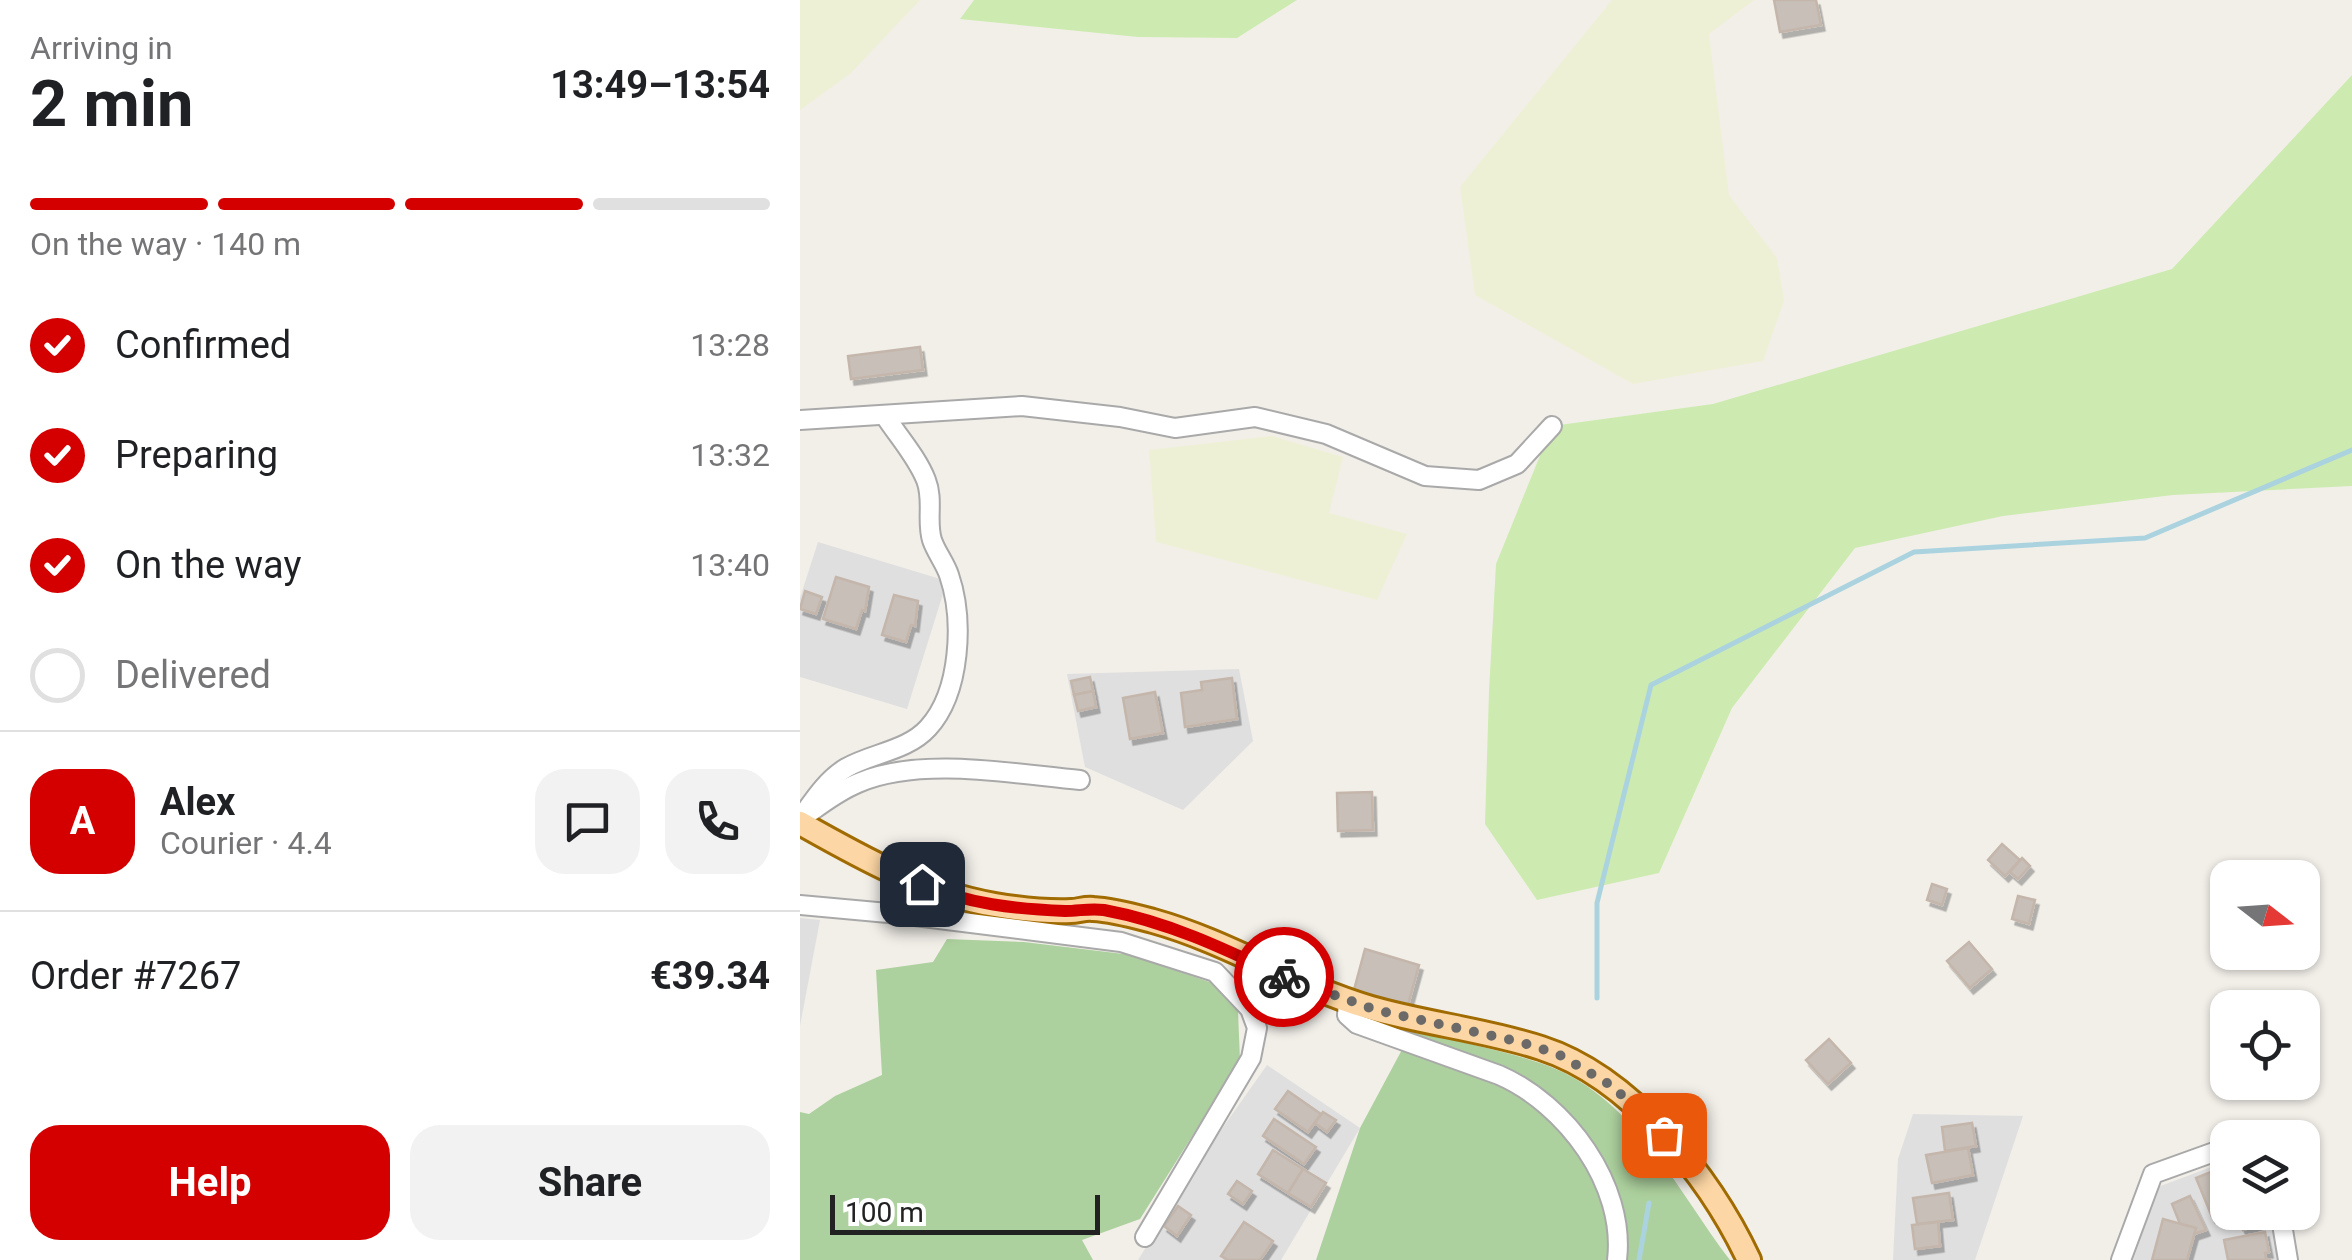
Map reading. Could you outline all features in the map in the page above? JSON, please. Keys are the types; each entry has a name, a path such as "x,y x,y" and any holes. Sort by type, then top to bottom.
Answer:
{"main road":[{"path":"800,821 885,869 958,898 999,906 1072,911 1089,908 1150,920 1348,1001 1542,1048 1593,1072 1630,1100 1679,1152 1729,1222 1749,1260"}],"street":[{"path":"800,420 1022,406 1120,417 1175,428 1255,417 1326,434 1425,476 1479,480 1517,464 1552,426"},
{"path":"800,821 824,788 847,768 906,744 929,728 941,707 953,669 953,592 946,565 932,541 928,485 885,416"},
{"path":"800,821 848,787 897,772 969,771 1080,780"},
{"path":"899,914 922,884"},
{"path":"800,905 1121,942 1215,972 1250,1010 1256,1028 1252,1058 1144,1237"},
{"path":"1348,1001 1347,1014 1358,1024 1499,1075 1546,1104 1584,1149 1604,1184 1615,1219 1617,1260"},
{"path":"2120,1260 2153,1174 2210,1153"},
{"path":"2283,1230 2288,1260"}],"shaded area":[{"path":"818,542 947,581 907,709 800,677 800,598"},
{"path":"1239,669 1253,741 1183,810 1085,767 1067,674"},
{"path":"800,918 820,920 800,1026"},
{"path":"1267,1065 1360,1128 1281,1260 1138,1260 1202,1157"},
{"path":"1913,1114 2023,1116 1975,1260 1893,1260 1898,1159"},
{"path":"2210,1167 2210,1230 2276,1230 2281,1260 2133,1260 2158,1187"}],"green space":[{"path":"800,0 920,0 851,73 800,110"},
{"path":"974,0 1297,0 1237,38 1138,37 960,19"},
{"path":"1612,0 1754,0 1709,34 1729,195 1777,258 1784,301 1763,361 1633,384 1475,295 1460,187"},
{"path":"2352,75 2352,486 2173,495 2003,516 1855,548 1732,708 1659,873 1537,900 1485,824 1489,691 1496,564 1552,426 1713,404 2172,269"},
{"path":"1272,436 1343,457 1329,513 1407,534 1377,600 1156,542 1149,450"},
{"path":"947,939 1024,942 1132,955 1215,984 1238,1011 1240,1060 1140,1219 1082,1240 1093,1260 800,1260 800,1112 809,1114 835,1096 882,1075 876,970 933,962"},
{"path":"1412,1031 1540,1063 1601,1096 1649,1146 1730,1260 1316,1260 1360,1128"}],"building":[{"path":"1774,0 1816,0 1821,25 1780,32"},
{"path":"920,347 923,370 851,379 848,356"},
{"path":"836,577 869,587 865,611 862,610 856,629 823,619"},
{"path":"805,591 822,597 816,614 800,609"},
{"path":"894,595 918,601 915,626 911,625 906,642 882,635"},
{"path":"1090,677 1093,691 1074,695 1071,681"},
{"path":"1232,678 1237,719 1185,727 1181,693 1202,690 1201,682"},
{"path":"1093,691 1096,707 1078,711 1074,695"},
{"path":"1155,692 1163,733 1130,739 1123,698"},
{"path":"1372,792 1373,830 1338,831 1337,793"},
{"path":"2002,844 2020,860 2005,876 1988,860"},
{"path":"2022,858 2030,866 2018,879 2010,872"},
{"path":"1932,884 1947,889 1942,905 1927,900"},
{"path":"2018,896 2035,900 2029,924 2012,919"},
{"path":"1969,942 1992,969 1970,988 1947,961"},
{"path":"1365,949 1419,965 1408,1005 1354,990"},
{"path":"1829,1039 1851,1063 1828,1084 1806,1060"},
{"path":"1288,1091 1321,1114 1308,1132 1275,1109"},
{"path":"1323,1112 1336,1120 1327,1132 1315,1123"},
{"path":"1274,1119 1316,1147 1304,1164 1263,1136"},
{"path":"1972,1123 1976,1146 1945,1151 1942,1127"},
{"path":"1968,1148 1973,1175 1932,1183 1926,1155"},
{"path":"1273,1150 1303,1169 1288,1193 1258,1174"},
{"path":"1303,1169 1326,1183 1311,1207 1288,1193"},
{"path":"2210,1172 2210,1212 2196,1178"},
{"path":"1237,1181 1252,1191 1243,1204 1228,1194"},
{"path":"1949,1193 1953,1220 1917,1224 1913,1198"},
{"path":"2190,1196 2206,1230 2194,1234 2196,1228 2180,1224 2172,1204"},
{"path":"1178,1206 1191,1215 1177,1236 1164,1226"},
{"path":"2163,1219 2196,1228 2187,1260 2152,1260"},
{"path":"1244,1222 1273,1241 1260,1260 1228,1260 1221,1256"},
{"path":"1938,1222 1940,1246 1915,1249 1912,1225"},
{"path":"2265,1232 2269,1252 2265,1253 2266,1259 2271,1260 2228,1260 2224,1240"}],"waterway":[{"path":"1597,998 1597,903 1651,685 1914,552 2145,538 2352,450"},
{"path":"1639,1260 1649,1203"}],"way so far":[{"path":"1284,977 1376,1010 1558,1054 1612,1086 1664,1135"}],"route":[{"path":"922,884 958,898 999,906 1072,911 1089,908 1150,920 1211,942 1284,977"}]}
